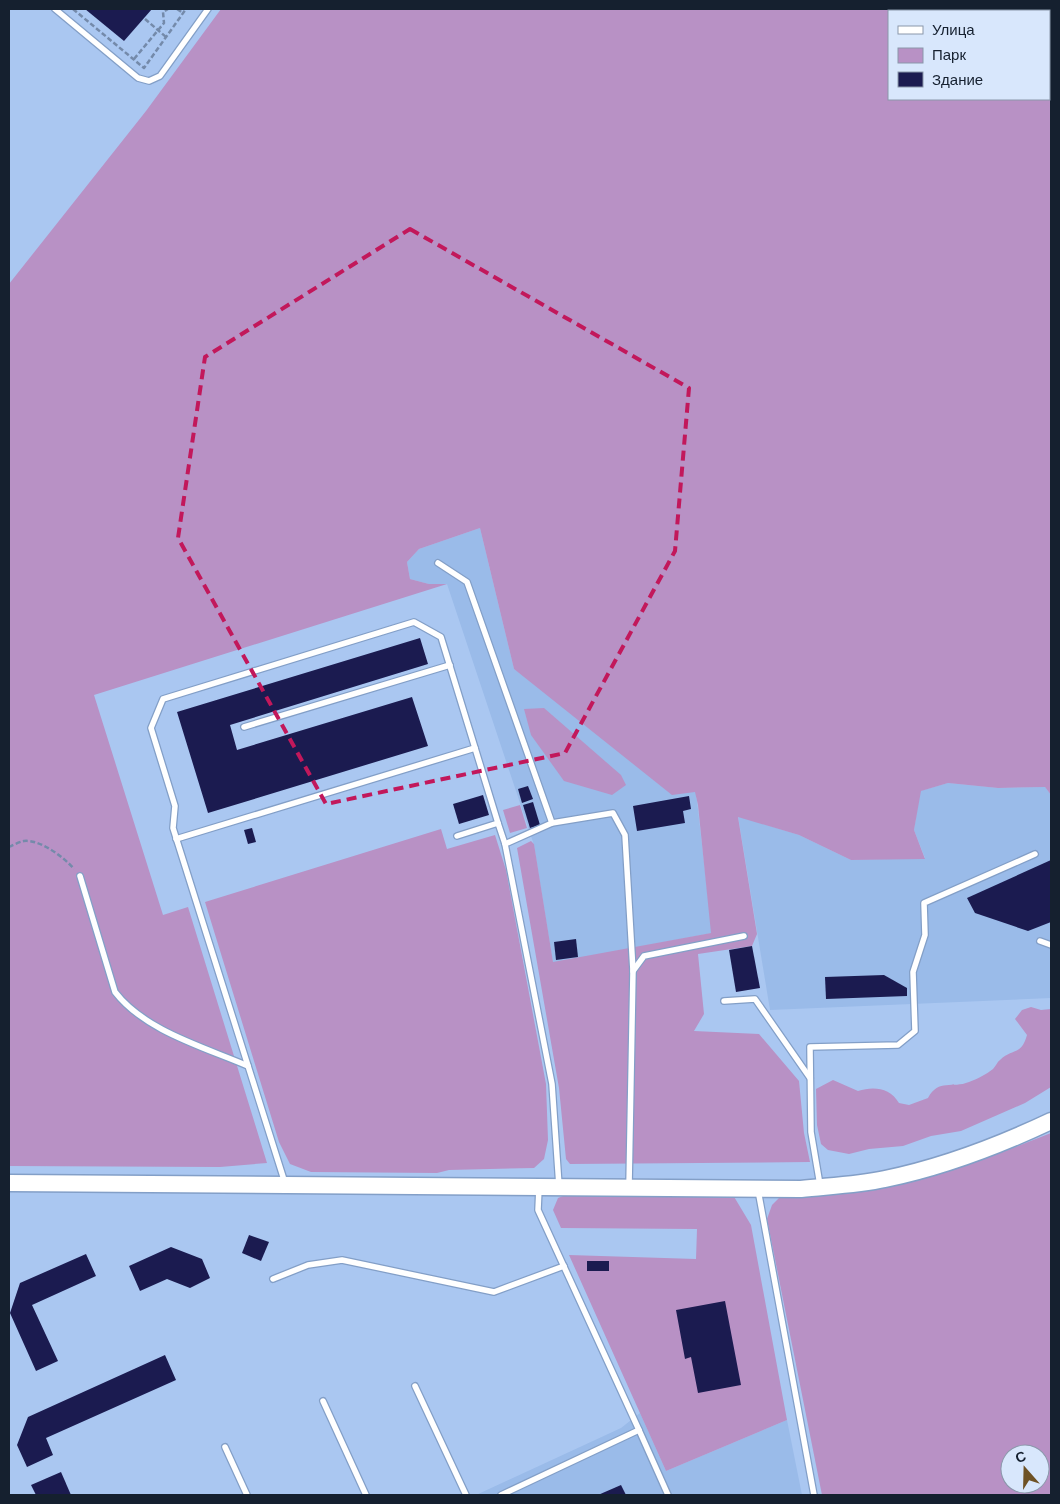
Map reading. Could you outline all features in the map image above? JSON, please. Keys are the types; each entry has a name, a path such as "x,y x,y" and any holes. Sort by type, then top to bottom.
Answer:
{"street":[{"path":"9,1184 286,1184 757,1189 820,1187 884,1179 929,1168 973,1154 1051,1121"}],"lane":[{"path":"55,9 138,78 149,81 160,76 208,9"},
{"path":"438,563 467,582 552,823"},
{"path":"286,1184 176,839 173,828 175,806 151,728 163,699 414,622 442,637 505,844 552,1084 559,1188"},
{"path":"244,727 450,665"},
{"path":"176,839 475,748"},
{"path":"505,844 552,823 613,813 625,835 634,971 629,1188"},
{"path":"457,836 498,823"},
{"path":"820,1187 810,1132 810,1046 898,1045 914,1031 912,972 925,935 924,903 1035,854"},
{"path":"80,876 115,992 124,1004 143,1020 248,1066"},
{"path":"634,971 644,956 744,936"},
{"path":"1040,941 1051,946"},
{"path":"724,1002 755,999 810,1078"},
{"path":"539,1188 538,1210 668,1495"},
{"path":"757,1189 814,1495"},
{"path":"273,1279 308,1266 342,1260 494,1292 564,1266"},
{"path":"415,1386 466,1495"},
{"path":"323,1401 366,1495"},
{"path":"501,1495 639,1430"},
{"path":"224,1447 247,1495"}],"path":[{"path":"73,9 144,68 186,9"},
{"path":"134,59 164,23 163,12 168,9"},
{"path":"177,9 183,13"},
{"path":"145,19 166,37"},
{"path":"9,847 25,841 42,846 64,856 80,876"}],"highlighted area":[{"path":"410,229 689,388 675,551 565,753 326,804 178,538 205,357"}],"shaded area":[{"path":"480,528 514,669 696,792 712,933 553,963 534,845 447,584 429,584 410,579 407,562 419,549"},
{"path":"948,783 998,788 1045,787 1051,795 1051,998 770,1010 738,816 799,835 851,860 925,858 914,830 920,791"},
{"path":"640,1413 666,1471 787,1420 802,1495 476,1495 621,1428"}],"green space":[{"path":"221,9 1051,9 1051,795 1045,787 998,788 948,783 921,791 914,830 925,859 851,860 799,835 738,817 757,934 752,946 698,954 704,1014 694,1031 759,1034 799,1081 804,1133 810,1162 570,1164 566,1159 559,1088 517,848 531,841 534,844 553,962 711,933 698,805 695,792 672,795 514,669 480,528 419,549 407,562 410,579 429,584 447,584 94,695 163,915 188,907 267,1163 220,1167 9,1166 9,284 146,111"},
{"path":"544,708 621,775 626,785 612,795 564,781 531,735 524,709"},
{"path":"520,805 527,828 510,833 503,810"},
{"path":"441,829 447,849 495,835 506,870 546,1084 548,1140 544,1159 534,1168 449,1170 437,1173 311,1172 290,1164 279,1142 205,902"},
{"path":"1031,1007 1041,1010 1051,1009 1051,1087 1025,1103 961,1131 931,1136 903,1146 869,1149 849,1154 828,1150 821,1144 817,1125 816,1089 833,1080 858,1091 876,1089 886,1091 899,1103 909,1105 928,1098 932,1092 941,1086 963,1084 982,1076 993,1069 1005,1056 1019,1049 1025,1042 1027,1035 1015,1019 1022,1010"},
{"path":"1051,1133 1051,1495 822,1495 767,1219 772,1205 780,1197 811,1195 922,1177 982,1160"},
{"path":"733,1195 751,1225 787,1420 666,1471 569,1255 696,1259 697,1229 561,1228 553,1210 558,1198 563,1196"}],"building":[{"path":"85,9 152,9 124,41"},
{"path":"420,638 428,664 230,725 237,750 412,697 428,746 208,813 177,712"},
{"path":"528,786 533,799 522,803 518,789"},
{"path":"483,795 489,815 459,824 453,804"},
{"path":"689,796 691,809 683,811 685,823 637,831 633,806"},
{"path":"533,802 540,825 530,828 523,805"},
{"path":"252,828 256,842 248,844 244,830"},
{"path":"1051,860 1051,922 1028,931 975,913 967,898"},
{"path":"576,939 578,957 556,960 554,942"},
{"path":"752,946 760,988 736,992 729,950"},
{"path":"884,975 907,988 907,996 826,999 825,977"},
{"path":"249,1235 269,1242 261,1261 242,1253"},
{"path":"171,1247 202,1259 210,1278 190,1288 167,1279 140,1291 129,1266"},
{"path":"86,1254 96,1276 32,1305 58,1361 36,1371 10,1313 20,1283"},
{"path":"587,1261 609,1261 609,1271 587,1271"},
{"path":"725,1301 741,1385 698,1393 691,1357 685,1359 676,1310"},
{"path":"165,1355 176,1380 46,1438 53,1455 27,1467 17,1445 28,1417"},
{"path":"61,1472 71,1495 36,1495 31,1485"},
{"path":"621,1485 626,1495 598,1495"}]}
